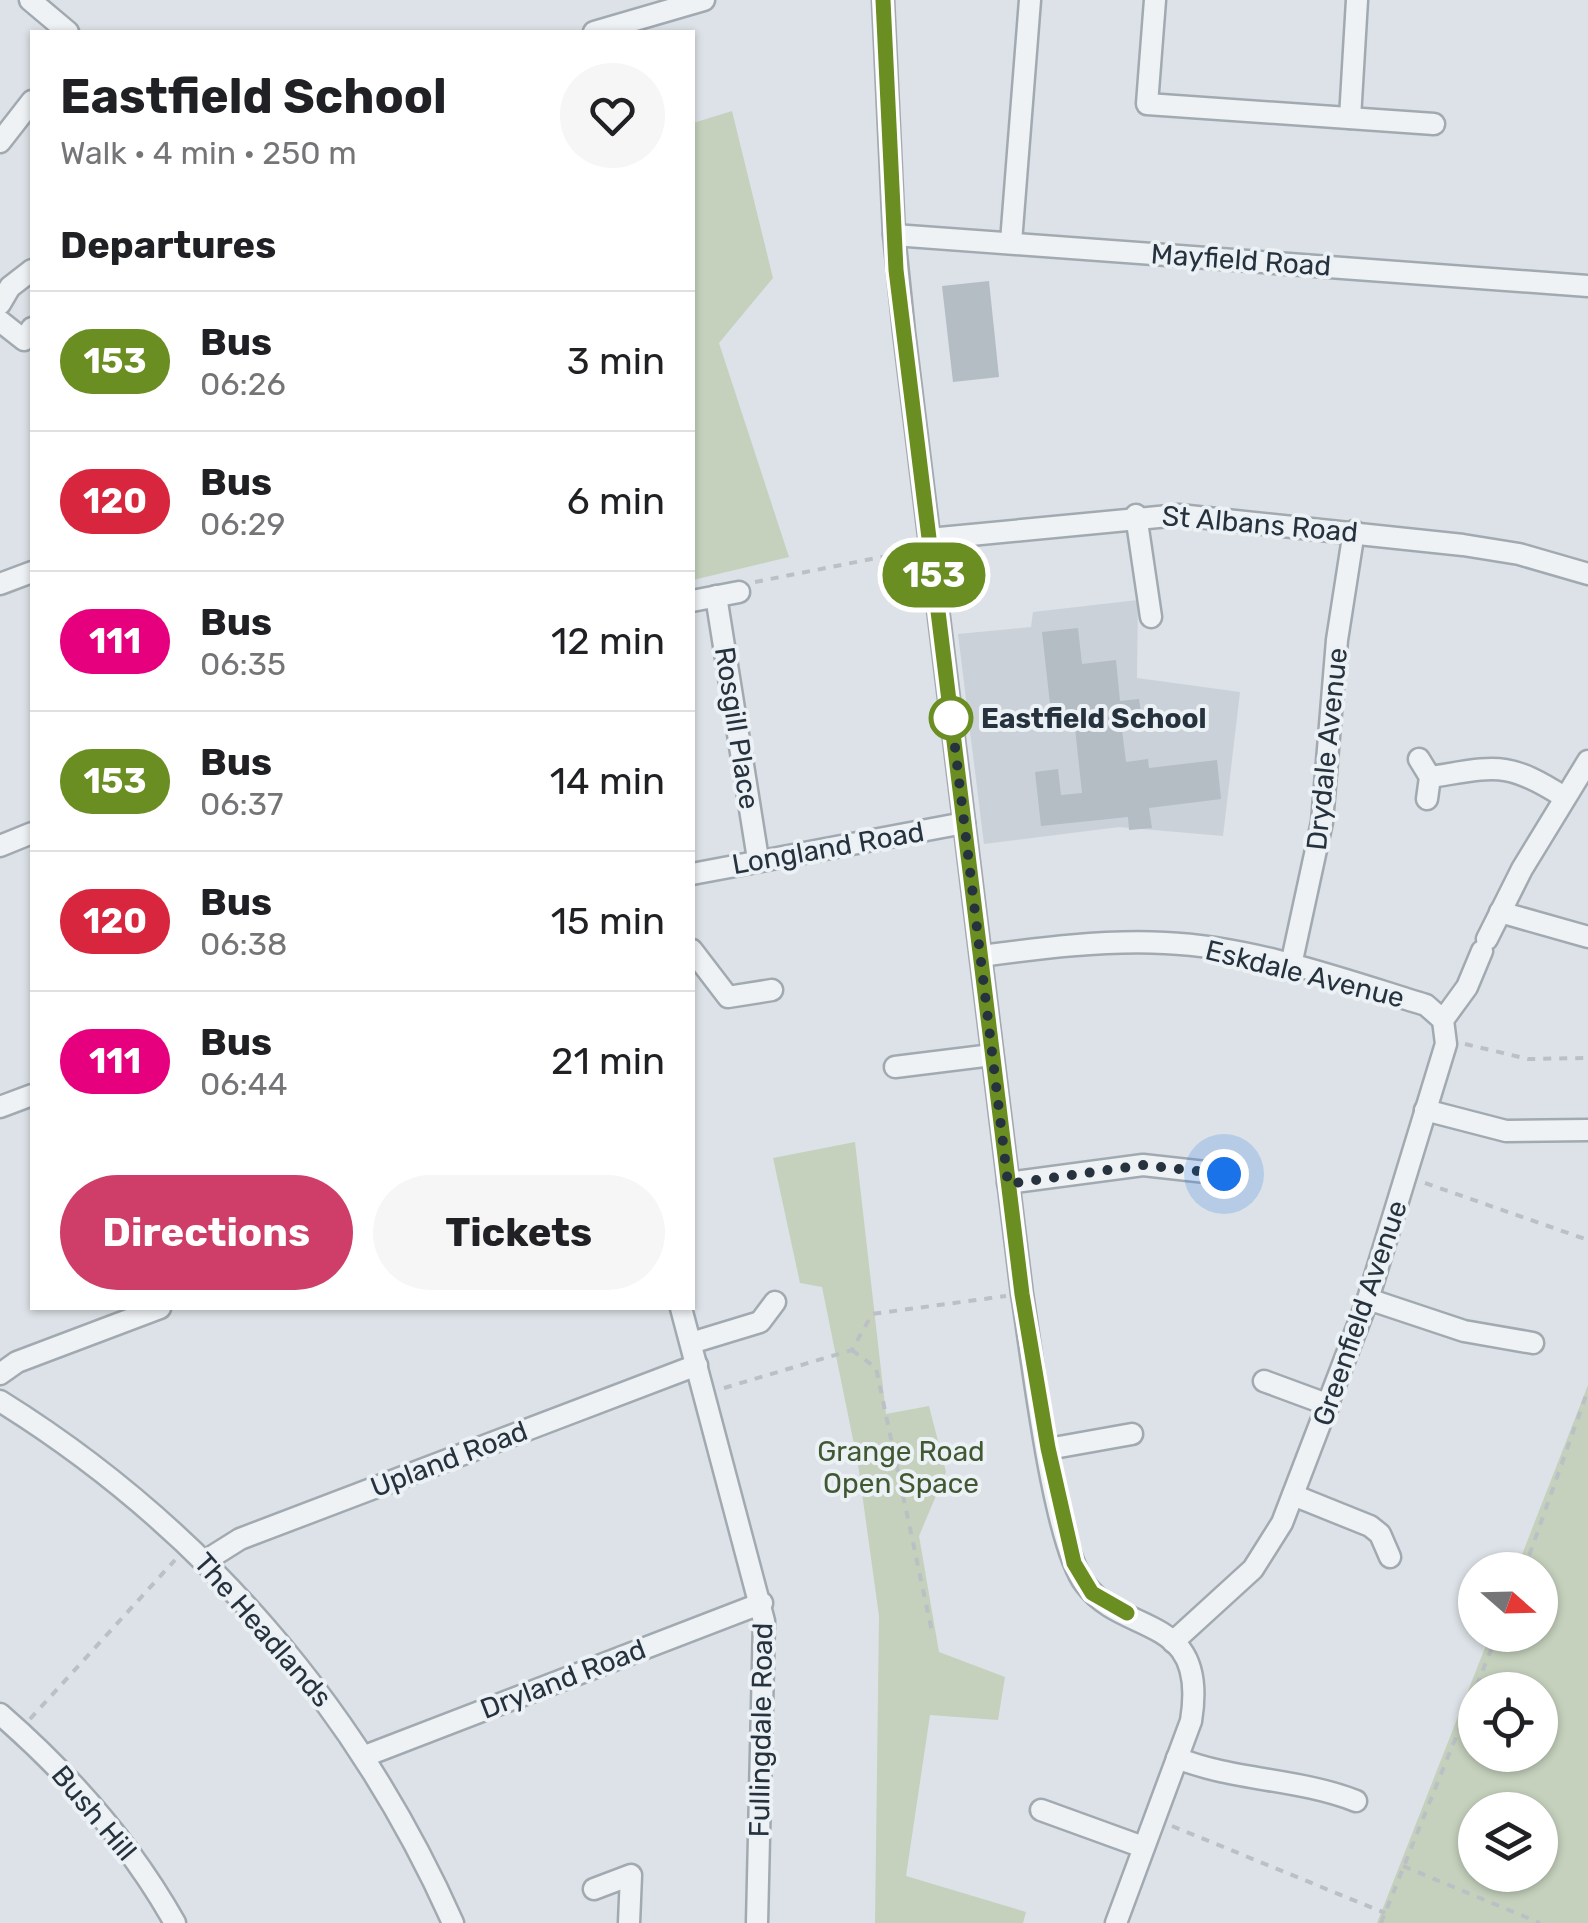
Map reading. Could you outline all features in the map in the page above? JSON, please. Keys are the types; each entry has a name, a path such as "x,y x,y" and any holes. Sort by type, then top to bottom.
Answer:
{"street":[{"path":"30,0 66,30"},
{"path":"601,30 704,0"},
{"path":"883,0 894,235 1008,1184 1048,1448 1079,1576 1102,1601 1155,1626 1173,1642 1189,1671 1194,1704 1116,1923"},
{"path":"1012,242 1030,0"},
{"path":"1155,0 1147,104 1434,124"},
{"path":"1350,118 1356,0"},
{"path":"0,142 30,104"},
{"name":"Mayfield Road","path":"894,235 1588,286"},
{"path":"3,291 30,271"},
{"path":"0,321 24,340 30,331"},
{"path":"1136,516 1150,617"},
{"name":"St Albans Road","path":"930,543 1136,516 1224,518 1519,554 1588,574"},
{"name":"Drydale Avenue","path":"1291,964 1322,822 1337,640 1354,531"},
{"path":"0,584 30,573"},
{"path":"695,600 739,592"},
{"name":"Rosgill Place","path":"716,596 758,859"},
{"name":"Greenfield Avenue","path":"1173,1642 1253,1568 1273,1540 1330,1405 1368,1299 1425,1110 1444,1029 1500,912 1588,761"},
{"path":"1427,799 1424,768 1502,766 1521,770 1564,798"},
{"name":"Longland Road","path":"695,873 964,823"},
{"path":"0,846 30,834"},
{"path":"1500,912 1588,937"},
{"name":"Eskdale Avenue","path":"981,956 1135,942 1212,948 1291,964 1426,1005 1444,1029"},
{"path":"695,954 728,997 772,990"},
{"path":"895,1067 992,1055"},
{"path":"0,1107 30,1096"},
{"path":"1425,1110 1506,1131 1588,1130"},
{"path":"1008,1184 1144,1165 1224,1174"},
{"path":"1368,1299 1464,1331 1533,1344"},
{"path":"690,1343 760,1322 775,1302"},
{"path":"0,1374 17,1362 155,1310"},
{"name":"Fullingdale Road","path":"681,1310 762,1603 757,1923"},
{"name":"Upland Road","path":"206,1561 240,1539 697,1365"},
{"path":"1264,1381 1330,1405"},
{"name":"The Headlands","path":"0,1401 89,1460 189,1546 290,1655 365,1756 416,1842 454,1923"},
{"path":"1048,1448 1132,1434"},
{"path":"1294,1495 1370,1526 1386,1544 1390,1557"},
{"name":"Dryland Road","path":"365,1756 762,1603"},
{"name":"Bush Hill","path":"0,1714 113,1828 176,1923"},
{"path":"1177,1758 1218,1773 1307,1785 1356,1801"},
{"path":"1042,1810 1143,1847"},
{"path":"594,1889 631,1875 630,1923"}],"path":[{"path":"739,592 744,584 930,543"},
{"path":"1444,1029 1528,1059 1588,1058"},
{"path":"1406,1177 1478,1198 1540,1226 1588,1240"},
{"path":"705,1394 852,1350 872,1314 1022,1294"},
{"path":"852,1350 876,1368 932,1632"},
{"path":"1530,1552 1588,1390"},
{"path":"19,1730 189,1546"},
{"path":"1381,1923 1490,1652"},
{"path":"1154,1818 1385,1913"},
{"path":"1403,1866 1523,1920 1540,1923"}],"shaded area":[{"path":"1138,600 1137,678 1240,692 1223,836 1119,827 984,844 958,634 1031,627 1033,612"}],"green space":[{"path":"732,111 773,278 719,343 789,557 695,580 695,122"},
{"name":"Grange Road Open Space","path":"855,1142 886,1414 929,1406 946,1472 919,1536 939,1652 1005,1677 998,1720 930,1715 906,1876 1026,1912 1023,1923 875,1923 879,1616 858,1464 822,1287 800,1283 773,1158"},
{"path":"1588,1385 1588,1923 1377,1923 1458,1717 1458,1772 1558,1772 1558,1672 1475,1672 1483,1652 1558,1652 1558,1552 1523,1552"}],"building":[{"path":"989,281 999,377 953,382 942,286"},
{"path":"1078,628 1082,664 1116,660 1120,701 1139,699 1142,720 1121,722 1126,762 1148,759 1149,768 1217,760 1221,799 1149,808 1152,828 1129,830 1128,817 1041,826 1035,772 1058,769 1061,795 1082,793 1075,728 1053,731 1042,632"}],"bus line":[{"name":"153","path":"883,0 896,270 1022,1294 1048,1448 1074,1563 1092,1593 1127,1613"}],"place":[{"name":"Eastfield School","path":"951,718"}],"route":[{"path":"951,718 950,706 1008,1184 1144,1165 1224,1174"}]}
